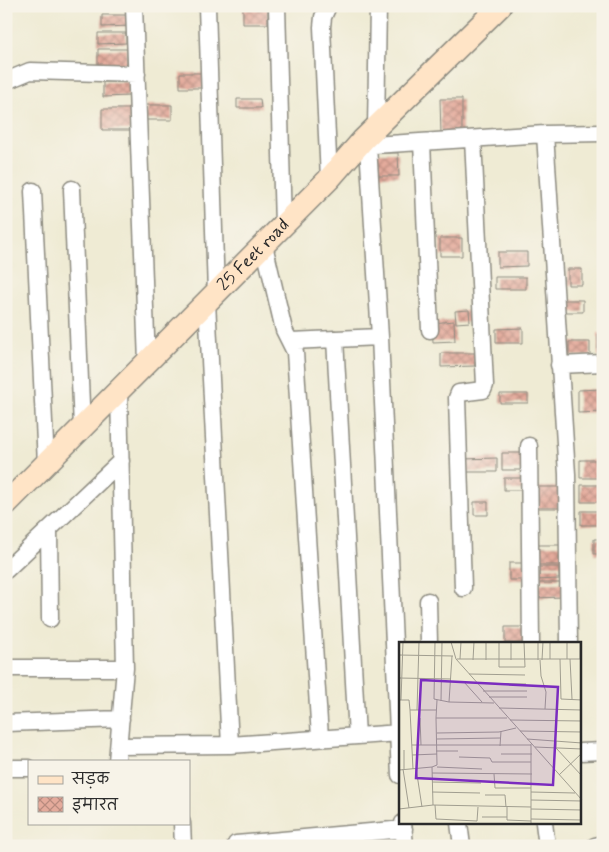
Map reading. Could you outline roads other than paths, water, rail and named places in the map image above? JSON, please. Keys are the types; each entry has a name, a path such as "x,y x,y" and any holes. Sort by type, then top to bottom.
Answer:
{"street":[{"path":"134,6 147,363"},
{"path":"207,6 212,298 230,745"},
{"path":"277,6 283,226"},
{"path":"328,6 323,17 322,28 329,179"},
{"path":"119,391 125,668 118,753 181,753 230,745 320,737 399,733 380,337 368,140 378,6"},
{"name":"25 Feet road","path":"6,504 500,6"},
{"path":"6,80 30,71 137,74"},
{"path":"368,140 422,142 545,134 603,133"},
{"path":"545,134 567,474 569,642"},
{"path":"463,588 457,398 462,392 483,390 485,385 474,140"},
{"path":"422,142 430,330"},
{"path":"72,189 82,428"},
{"path":"33,190 46,464"},
{"path":"264,245 284,330 295,352 320,737"},
{"path":"291,341 380,337"},
{"path":"336,339 357,736"},
{"path":"559,365 603,363"},
{"path":"529,446 532,642"},
{"path":"6,570 121,461"},
{"path":"49,528 50,619"},
{"path":"428,601 429,642"},
{"path":"6,668 125,668"},
{"path":"6,722 121,719"},
{"path":"582,752 603,751"},
{"path":"6,768 28,768"},
{"path":"182,824 183,846"},
{"path":"459,824 462,846"},
{"path":"544,824 547,846"},
{"path":"236,844 403,826 405,846"},
{"path":"595,846 603,844"}]}
